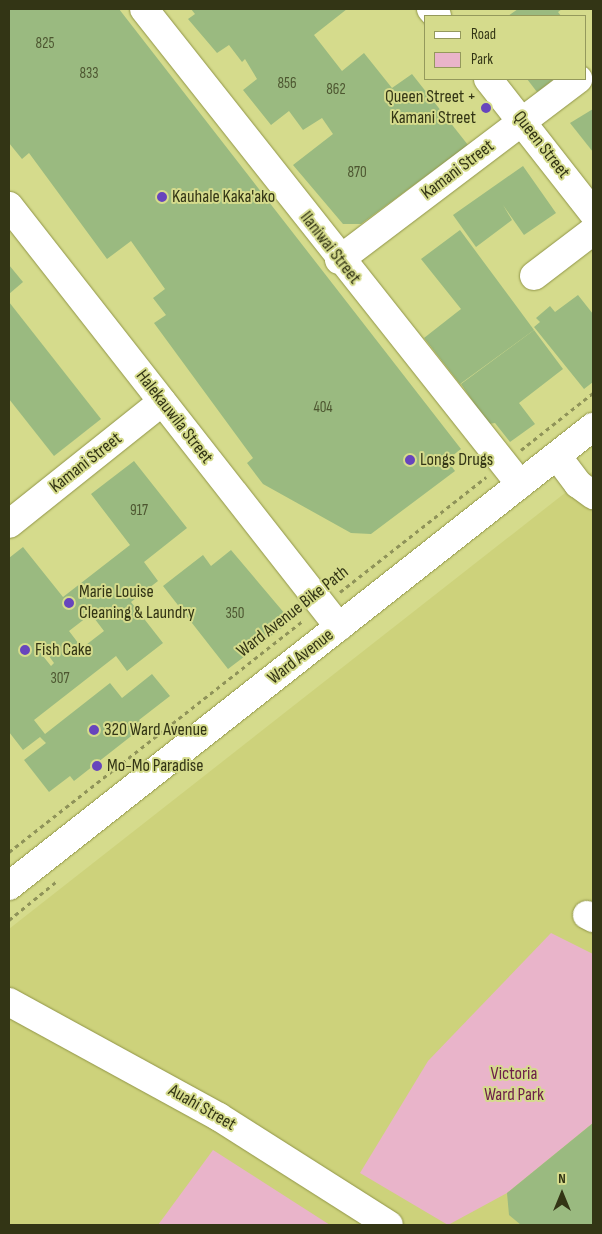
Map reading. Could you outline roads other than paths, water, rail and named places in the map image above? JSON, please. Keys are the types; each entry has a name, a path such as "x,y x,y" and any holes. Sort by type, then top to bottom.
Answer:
{"street":[{"name":"Ilaniwai Street","path":"144,9 339,260 520,484"},
{"name":"Queen Street","path":"489,80 523,120 593,213"},
{"name":"Kamani Street","path":"339,260 577,80"},
{"name":"Halekauwila Street","path":"9,206 339,627"},
{"path":"534,276 593,231"},
{"name":"Kamani Street","path":"9,524 162,402"},
{"name":"Ward Avenue","path":"9,887 593,427"},
{"path":"557,456 578,484 593,495"},
{"path":"9,980 20,1008"},
{"name":"Auahi Street","path":"20,1008 219,1117 389,1225"}],"place":[{"name":"Queen Street + Kamani Street","path":"486,108"},
{"name":"Kauhale Kaka'ako","path":"162,197"},
{"name":"Longs Drugs","path":"410,460"},
{"name":"Marie Louise Cleaning & Laundry","path":"69,603"},
{"name":"Fish Cake","path":"25,650"},
{"name":"320 Ward Avenue","path":"94,730"},
{"name":"Mo-Mo Paradise","path":"97,766"}],"park label":[{"name":"Victoria Ward Park","path":"514,1085"}]}
